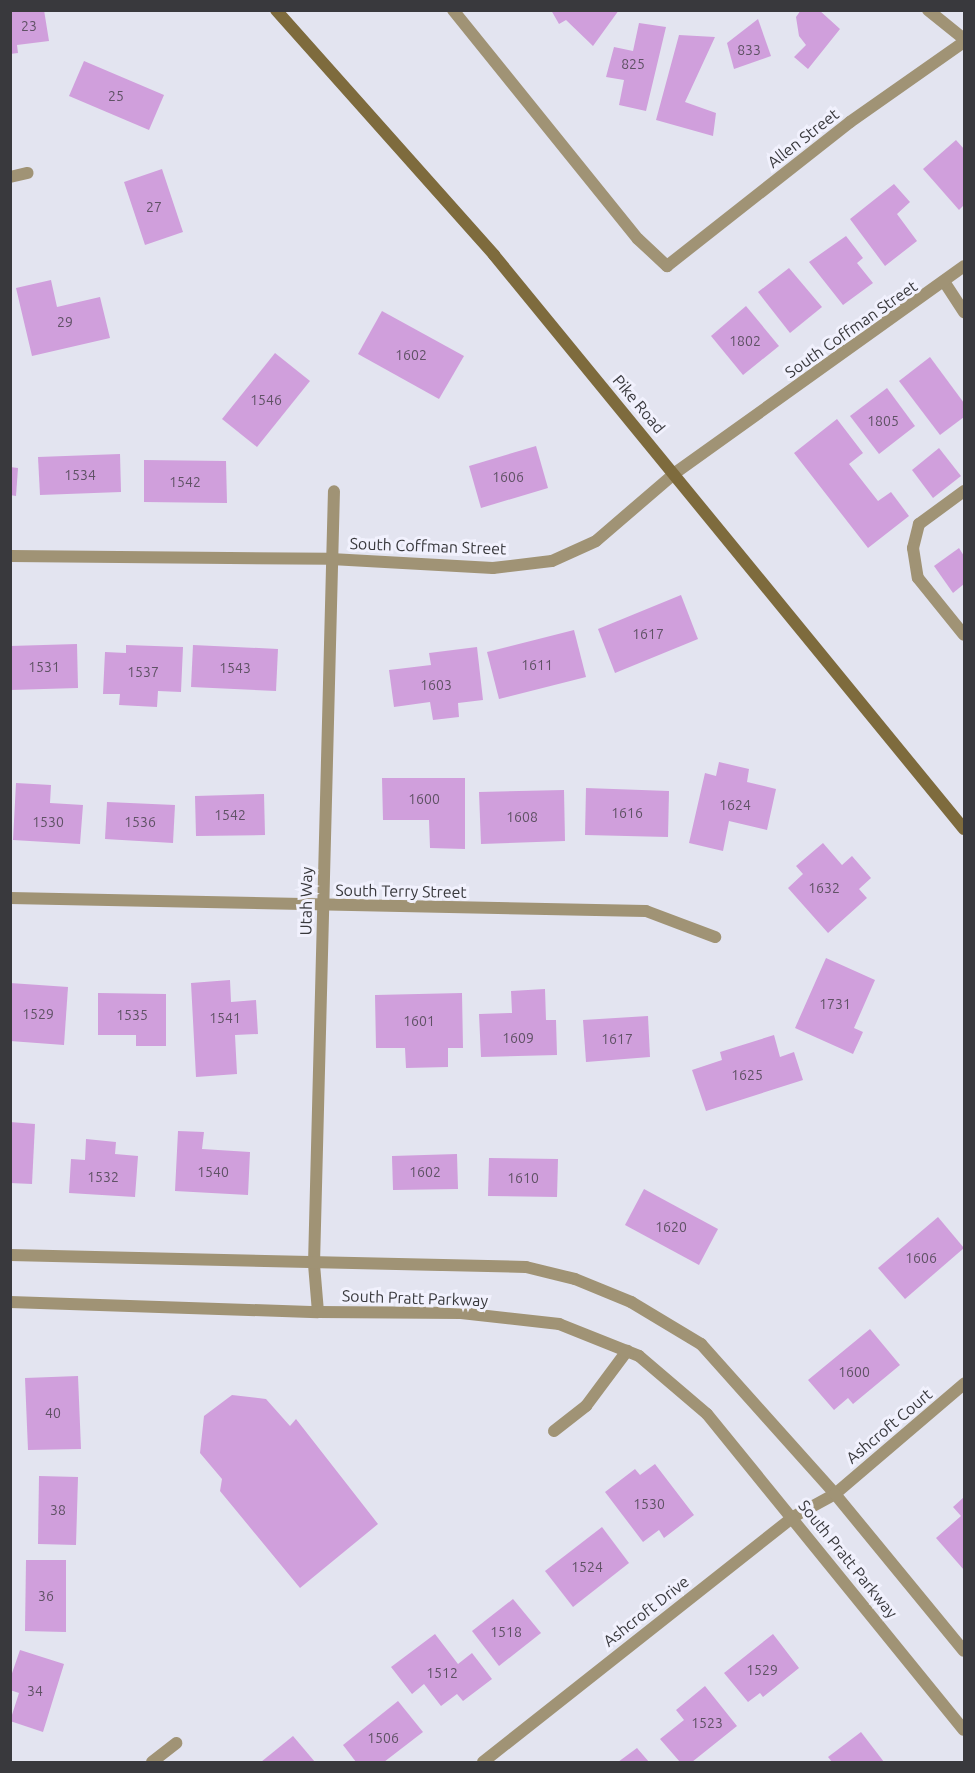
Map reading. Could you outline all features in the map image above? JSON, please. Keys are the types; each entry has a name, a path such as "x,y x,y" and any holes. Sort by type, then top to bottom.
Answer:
{"main road":[{"name":"Pike Road","path":"276,10 494,255 675,473 964,829"}],"street":[{"name":"Allen Street","path":"453,10 638,238 667,266 850,122 964,40"},
{"path":"927,10 964,40"},
{"path":"10,177 28,173"},
{"name":"South Coffman Street","path":"10,556 331,559 493,568 552,561 596,541 675,473 945,284 964,266"},
{"path":"945,284 964,312"},
{"name":"Utah Way","path":"318,1312 314,1264 334,491"},
{"path":"964,491 919,524 913,548 918,578 964,635"},
{"name":"South Terry Street","path":"10,898 646,911 716,937"},
{"name":"South Pratt Parkway","path":"10,1255 314,1264 526,1267 575,1279 631,1302 700,1344 835,1494 964,1651"},
{"name":"South Pratt Parkway","path":"10,1302 318,1312 461,1312 559,1324 639,1356 707,1414 964,1730"},
{"path":"554,1431 586,1406 627,1351"},
{"name":"Ashcroft Court","path":"835,1494 964,1384"},
{"name":"Ashcroft Drive","path":"483,1762 793,1517 835,1494"},
{"path":"152,1762 176,1743"}],"building":[{"path":"10,10 44,10 49,41 17,45 18,53 10,54"},
{"path":"551,10 619,10 593,46 566,20 559,24"},
{"path":"801,10 819,10 840,29 808,69 794,57 806,45 799,36 796,17"},
{"path":"758,19 771,56 734,69 727,43"},
{"path":"639,23 666,27 646,111 619,105 624,80 606,77 614,47 633,51"},
{"path":"679,35 715,37 685,102 716,113 713,136 656,120"},
{"path":"84,61 164,95 149,130 69,96"},
{"path":"956,140 964,149 964,205 959,210 923,169"},
{"path":"162,169 183,232 145,245 124,182"},
{"path":"894,184 910,202 897,214 917,241 885,266 850,219"},
{"path":"846,236 863,258 857,263 873,283 843,305 809,262"},
{"path":"789,268 822,307 790,333 758,292"},
{"path":"51,280 57,307 100,297 110,338 32,356 16,288"},
{"path":"746,306 779,346 743,375 711,336"},
{"path":"382,311 464,356 439,399 358,354"},
{"path":"275,353 310,381 257,447 222,419"},
{"path":"930,357 964,403 964,417 940,435 899,381"},
{"path":"887,388 915,426 879,454 850,416"},
{"path":"837,419 863,453 849,464 878,501 891,492 909,516 868,548 794,453"},
{"path":"536,446 548,488 481,508 469,466"},
{"path":"939,448 961,476 933,498 912,470"},
{"path":"120,454 121,492 40,495 38,457"},
{"path":"144,460 226,461 227,503 144,502"},
{"path":"10,467 18,468 16,496 10,495"},
{"path":"959,548 964,556 964,584 953,593 934,566"},
{"path":"681,595 698,639 615,673 598,629"},
{"path":"574,630 586,677 499,699 487,652"},
{"path":"77,644 78,688 10,690 10,646"},
{"path":"126,645 183,647 181,692 158,691 157,707 119,705 120,694 103,694 105,652 126,653"},
{"path":"193,645 278,649 276,691 191,687"},
{"path":"477,647 483,700 458,703 459,717 433,720 430,702 394,707 389,670 431,665 429,653"},
{"path":"719,762 749,769 747,782 776,789 767,830 729,821 723,851 689,843 705,773 716,776"},
{"path":"382,778 465,778 465,849 430,848 429,820 383,820"},
{"path":"16,783 51,785 50,803 83,805 80,844 13,840"},
{"path":"586,788 669,791 668,837 585,835"},
{"path":"564,790 565,841 481,844 479,792"},
{"path":"264,794 265,835 196,836 195,796"},
{"path":"107,802 175,805 173,843 105,839"},
{"path":"823,843 842,865 852,856 871,878 859,889 867,898 828,933 788,888 803,874 796,866"},
{"path":"826,958 875,980 854,1028 863,1032 853,1054 795,1028"},
{"path":"230,980 231,1002 256,1000 258,1034 235,1035 237,1074 196,1077 191,983"},
{"path":"10,983 68,987 64,1045 10,1041"},
{"path":"545,989 546,1020 556,1020 557,1055 481,1057 479,1014 512,1013 511,991"},
{"path":"98,993 166,994 166,1046 136,1046 136,1035 98,1035"},
{"path":"462,993 463,1048 448,1048 448,1067 406,1068 405,1048 376,1048 375,995"},
{"path":"648,1016 650,1057 586,1062 583,1020"},
{"path":"774,1035 780,1057 794,1052 803,1080 706,1111 692,1070 722,1060 720,1052"},
{"path":"10,1122 35,1124 32,1184 10,1183"},
{"path":"178,1131 204,1132 202,1149 250,1152 248,1195 175,1191"},
{"path":"86,1139 116,1142 115,1154 138,1156 135,1197 69,1193 71,1159 85,1160"},
{"path":"457,1154 458,1189 393,1190 392,1156"},
{"path":"489,1158 558,1159 557,1197 488,1196"},
{"path":"644,1189 718,1229 699,1265 625,1225"},
{"path":"938,1217 964,1248 905,1299 878,1268"},
{"path":"870,1329 900,1365 853,1404 848,1398 834,1410 808,1380"},
{"path":"78,1376 81,1449 28,1450 25,1378"},
{"path":"232,1395 266,1399 290,1426 296,1419 378,1524 300,1588 220,1491 222,1479 200,1453 204,1416"},
{"path":"655,1464 694,1515 664,1538 659,1530 643,1542 605,1492 635,1469 640,1475"},
{"path":"39,1476 78,1477 76,1545 38,1544"},
{"path":"964,1497 964,1570 936,1538 961,1516 953,1507"},
{"path":"602,1527 629,1563 573,1607 545,1571"},
{"path":"26,1560 66,1560 66,1632 25,1631"},
{"path":"513,1599 541,1633 499,1666 472,1631"},
{"path":"435,1634 458,1664 472,1653 492,1679 463,1701 457,1694 441,1706 424,1684 412,1694 391,1667"},
{"path":"773,1634 799,1668 763,1697 760,1693 748,1702 724,1673"},
{"path":"20,1650 64,1664 43,1732 10,1721 19,1693 10,1690 10,1679"},
{"path":"705,1686 737,1726 692,1762 680,1762 660,1739 684,1720 676,1710"},
{"path":"398,1701 423,1732 384,1762 356,1762 343,1745"},
{"path":"861,1732 884,1762 832,1762 828,1757"},
{"path":"293,1736 315,1762 261,1762"},
{"path":"637,1748 649,1762 618,1762"}]}
